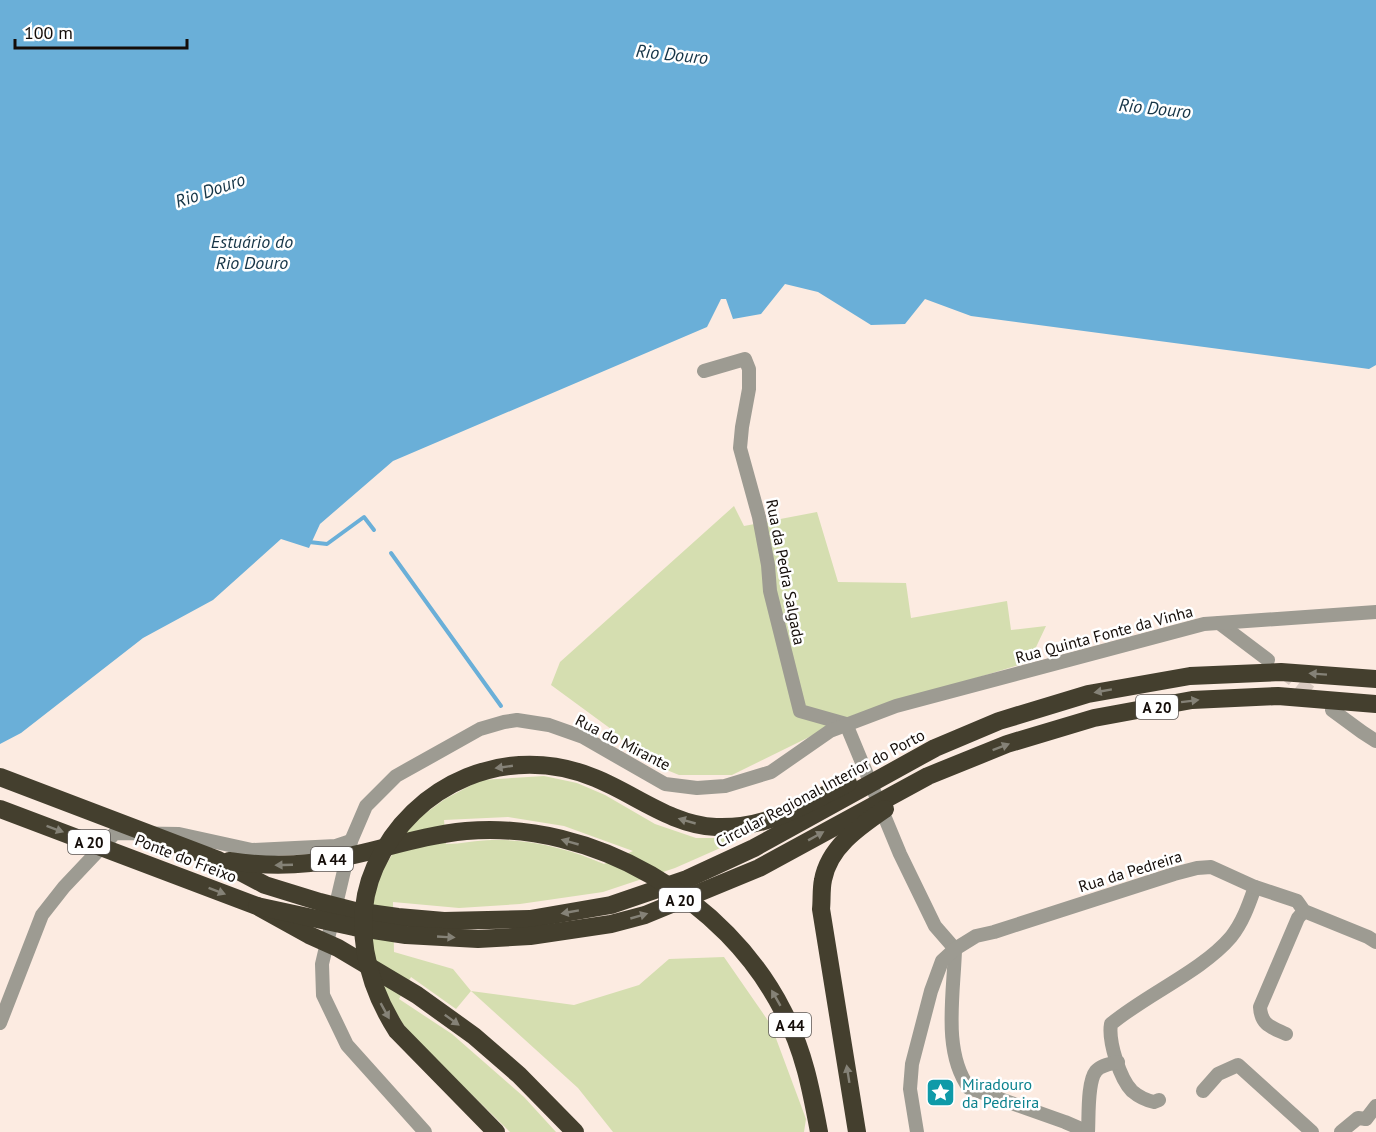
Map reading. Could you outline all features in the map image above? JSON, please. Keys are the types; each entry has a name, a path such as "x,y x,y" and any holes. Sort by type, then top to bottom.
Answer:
{"highway":[{"name":"Circular Regional Interior do Porto","path":"219,860 265,885 388,925 530,919 611,905 687,879 754,848 935,748 999,721 1088,694 1190,676 1281,672 1376,679"},
{"name":"Circular Regional Interior do Porto","path":"257,906 478,939 530,936 610,924 645,915 759,868 908,785 1007,744 1094,718 1192,700 1278,696 1376,704"},
{"path":"496,1132 397,1031 384,1011 372,984 364,949 363,924 367,892 375,867 388,842 418,806 444,787 488,769 525,764 561,767 595,778 687,822 716,827 753,825 790,813 893,759 935,748"},
{"path":"857,1132 821,909 823,879 832,855 849,835 946,769"},
{"name":"Ponte do Freixo","path":"0,777 219,860"},
{"name":"Ponte do Freixo","path":"0,809 257,906"},
{"name":"A 44","path":"219,860 258,865 312,863 444,834 469,831 521,832 565,840 625,862 678,893 727,933 765,980 791,1027 808,1074 819,1132"},
{"path":"257,906 309,935 338,948 404,987 483,1044 519,1075 575,1132"}],"street":[{"name":"Rua da Pedra Salgada","path":"704,371 745,359 749,369 749,389 740,448 759,517 768,565 770,591 800,711 846,724"},
{"name":"Rua Quinta Fonte da Vinha","path":"846,724 896,706 1204,624 1376,612"},
{"path":"1219,623 1268,660"},
{"path":"1332,710 1376,741"},
{"name":"Rua do Mirante","path":"425,1132 347,1045 323,995 322,964 351,841 366,806 396,776 480,729 517,720 549,724 583,737 665,784 697,788 725,786 771,772 830,731 846,724"},
{"path":"846,724 900,854 935,926 955,949 952,1041 961,1077 969,1088 1088,1132 1092,1079 1096,1071 1103,1066 1118,1062"},
{"path":"0,1023 42,915 64,887 115,833 178,834 252,849 336,846 351,841"},
{"name":"Rua da Pedreira","path":"955,949 976,936 1197,868 1212,867 1255,887 1297,902 1304,911 1368,936 1376,942"},
{"path":"1159,1100 1154,1102 1141,1098 1130,1089 1113,1051 1111,1024 1218,951 1233,935 1246,913 1255,887"},
{"path":"1286,1034 1266,1024 1260,1017 1260,1007 1298,918 1304,911"},
{"path":"917,1132 910,1089 912,1064 931,991 942,961 955,949"},
{"path":"1203,1091 1218,1074 1238,1065 1312,1132"},
{"path":"1341,1132 1359,1118 1366,1126 1376,1106"}],"green space":[{"path":"734,506 744,526 817,512 838,582 906,583 911,618 1007,601 1011,630 1046,626 1029,662 854,715 732,775 679,775 640,759 611,729 551,685 560,662"},
{"path":"544,776 577,783 605,795 655,824 696,838 743,838 675,868 603,892 520,904 459,908 393,902 394,952 453,969 471,991 456,1009 411,977 399,999 452,1034 524,1097 556,1132 510,1132 410,1034 387,1001 370,949 373,897 382,871 412,823 445,799 481,780","holes":["508,817 564,826 633,851 604,864 564,850 521,841 486,840 446,844 444,820"]},
{"path":"724,957 771,1025 806,1119 804,1132 613,1132 578,1088 471,991 574,1005 639,985 669,959"}],"water":[{"name":"Estuário do Rio Douro","path":"0,0 1376,0 1376,365 1369,369 971,316 925,299 905,324 871,325 818,292 785,284 761,314 733,319 726,299 721,299 707,327 393,461 320,524 309,548 281,539 213,600 143,638 21,733 0,744"}],"waterway":[{"path":"309,542 327,544 364,517 374,530"},
{"path":"391,553 501,706"}],"tunnel":[{"path":"1282,671 1319,699"}],"place":[{"name":"Miradouro da Pedreira","path":"941,1093"}],"water label":[{"name":"Rio Douro","path":"672,54"},
{"name":"Rio Douro","path":"1155,108"},
{"name":"Rio Douro","path":"210,190"}]}
